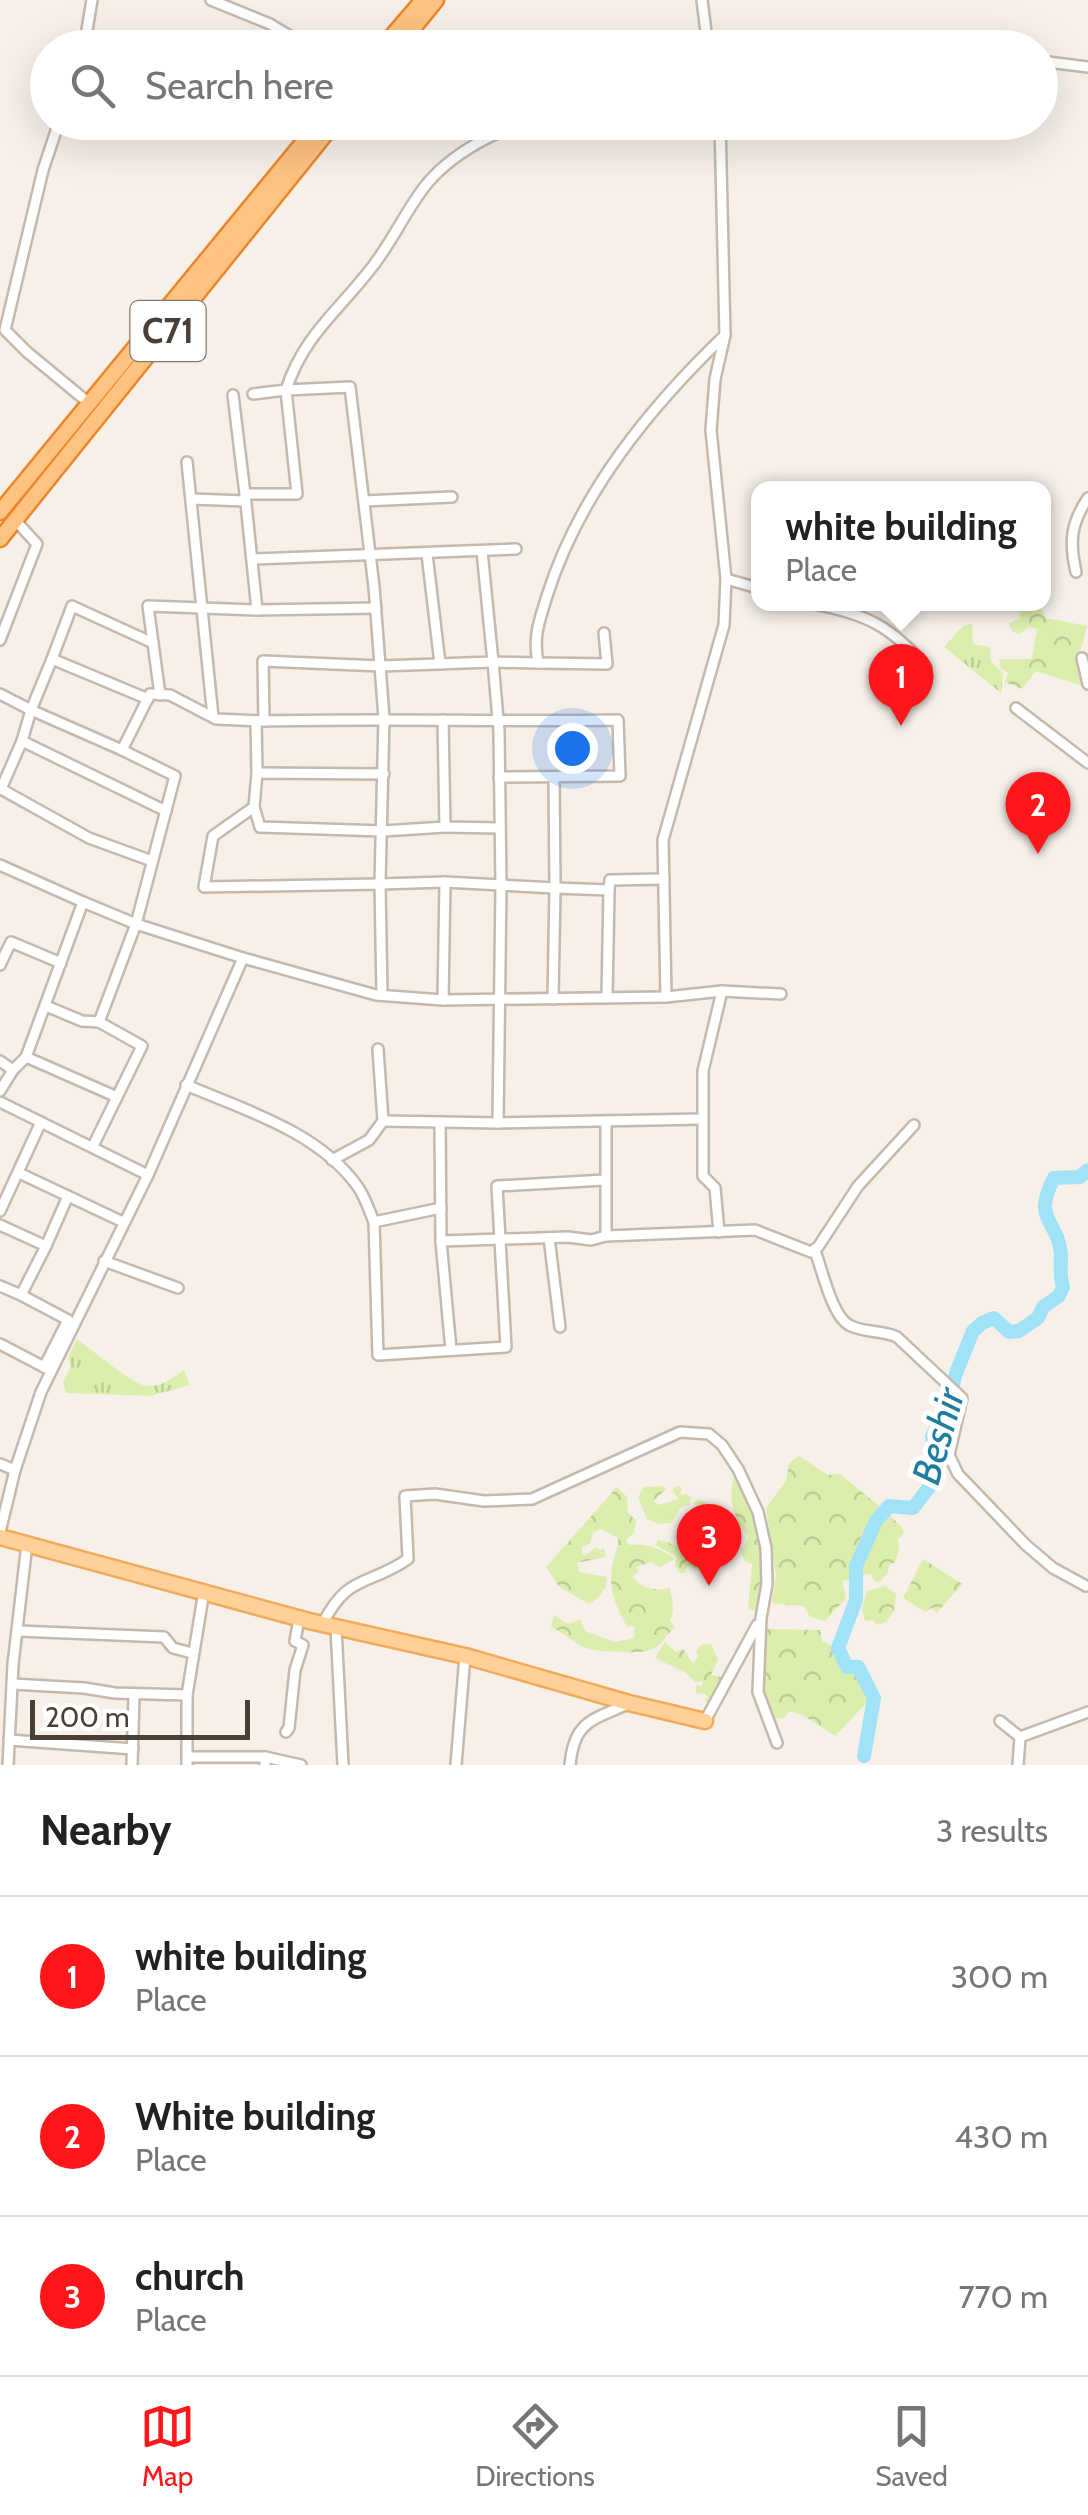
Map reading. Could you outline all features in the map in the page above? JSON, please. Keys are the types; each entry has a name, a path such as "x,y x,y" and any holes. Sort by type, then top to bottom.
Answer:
{"highway":[{"path":"397,30 423,0"},
{"path":"411,30 436,0"},
{"name":"C71","path":"0,512 305,140"},
{"name":"C71","path":"0,539 321,140"},
{"path":"22,484 35,495"}],"main road":[{"path":"0,1535 300,1619 465,1656 629,1704 705,1720"}],"street":[{"path":"87,30 92,0"},
{"path":"211,0 280,30"},
{"path":"702,0 706,30"},
{"path":"1058,64 1088,68"},
{"path":"52,140 5,330 90,404"},
{"path":"191,499 297,494 286,390 294,365 339,302 369,272 420,192 464,152 487,140"},
{"path":"666,997 663,840 724,625 726,578 711,430 724,335 720,140"},
{"path":"0,289 15,290"},
{"path":"538,664 534,639 560,557 586,505 643,422 724,335"},
{"path":"253,394 350,386 376,608 384,718 382,995"},
{"path":"233,394 257,610"},
{"path":"187,462 213,718"},
{"path":"364,501 452,497"},
{"path":"1076,572 1070,544 1075,519 1088,498"},
{"path":"0,640 37,544 16,520"},
{"path":"252,559 516,549"},
{"path":"482,551 500,777 498,1123"},
{"path":"427,554 440,664"},
{"path":"726,578 751,586"},
{"path":"152,861 90,838 0,790 72,606 153,643"},
{"path":"160,695 148,606 257,610 376,608"},
{"path":"847,611 875,622 906,644 926,668"},
{"path":"500,828 383,831 260,827 254,807 263,661 381,666 493,662 606,664 604,634"},
{"path":"1082,658 1088,684"},
{"path":"52,659 148,699"},
{"path":"0,694 175,776 136,924 98,1022"},
{"path":"122,750 150,694 170,695 213,718 260,721 618,720 620,776 500,777"},
{"path":"1016,708 1088,762"},
{"path":"443,720 445,828"},
{"path":"22,741 166,811"},
{"path":"257,773 384,774"},
{"path":"554,776 554,998"},
{"path":"254,807 214,836 204,887 445,882 609,890"},
{"path":"0,865 136,924 382,995 498,1000 666,997 722,991 781,994"},
{"path":"607,998 610,880 664,879"},
{"path":"444,1000 445,882"},
{"path":"0,1091 26,1057 82,902"},
{"path":"0,965 10,942 61,963"},
{"path":"47,1369 148,1175 244,958"},
{"path":"719,1232 716,1188 703,1176 702,1119 703,1071 722,991"},
{"path":"46,1006 82,1021 98,1022 142,1046 92,1146"},
{"path":"332,1160 369,1140 383,1121 378,1050"},
{"path":"26,1057 117,1097"},
{"path":"0,1062 13,1070"},
{"path":"186,1084 277,1124 315,1146 360,1188 374,1222 378,1355 506,1347 497,1186 605,1180"},
{"path":"0,1102 148,1175"},
{"path":"383,1121 702,1119"},
{"path":"606,1121 606,1236"},
{"path":"0,1211 40,1122"},
{"path":"440,1122 442,1242 450,1350"},
{"path":"815,1251 858,1186 914,1125"},
{"path":"19,1173 123,1222"},
{"path":"21,1296 68,1196"},
{"path":"374,1222 441,1208"},
{"path":"0,1224 46,1246"},
{"path":"442,1242 591,1240 606,1236 755,1230 803,1251 815,1251"},
{"path":"549,1238 560,1327"},
{"path":"815,1251 843,1321 854,1328 884,1331 897,1337 962,1398 949,1455 953,1466 1045,1563 1086,1586"},
{"path":"104,1261 178,1288"},
{"path":"0,1286 68,1320 31,1418 0,1535"},
{"path":"0,1344 47,1369"},
{"path":"342,1765 329,1626 340,1594 363,1579 389,1572 408,1560 406,1496 435,1494 484,1502 532,1499 680,1432 690,1431 709,1434 722,1445 758,1512 766,1548 767,1584 761,1618 758,1692 776,1743"},
{"path":"0,1464 15,1470"},
{"path":"8,1765 13,1664 26,1544"},
{"path":"204,1591 187,1695 187,1761 301,1765"},
{"path":"705,1720 761,1618"},
{"path":"286,1732 295,1670 303,1645 295,1641 300,1619"},
{"path":"18,1631 164,1636 173,1648 192,1653"},
{"path":"456,1765 465,1656"},
{"path":"0,1662 13,1664"},
{"path":"12,1684 187,1695"},
{"path":"132,1765 134,1694"},
{"path":"570,1765 582,1725 629,1704"},
{"path":"1020,1737 1088,1712"},
{"path":"1000,1721 1020,1737"},
{"path":"1018,1765 1020,1737"},
{"path":"9,1740 133,1749"}],"green space":[{"path":"1021,611 1042,611 1046,618 1087,626 1078,661 1086,687 1036,671 1022,689 1005,682 1008,672 1001,669 999,659 1032,659 1037,629 1029,627 1019,634 1012,631 1009,623 1020,618"},
{"path":"972,624 973,644 990,647 991,662 1003,673 1001,693 944,647 963,626"},
{"path":"77,1339 140,1384 161,1384 184,1370 190,1385 150,1396 66,1393 63,1382"},
{"path":"799,1456 828,1475 840,1474 885,1511 874,1521 850,1580 842,1580 846,1598 825,1621 810,1617 804,1606 772,1603 776,1575 766,1508 786,1481 789,1463"},
{"path":"736,1473 753,1509 761,1539 763,1609 754,1611 748,1608 752,1564 745,1562 741,1552 749,1537 735,1515 731,1498"},
{"path":"678,1485 682,1489 680,1495 691,1498 689,1505 681,1507 671,1523 658,1524 647,1519 638,1497 644,1487 666,1489 653,1501 659,1505 679,1499 672,1490"},
{"path":"617,1487 627,1497 628,1513 636,1520 634,1533 626,1540 629,1545 653,1548 675,1559 660,1567 651,1562 637,1567 633,1577 649,1588 669,1588 672,1601 670,1621 675,1627 658,1646 646,1651 591,1649 551,1627 554,1615 568,1624 580,1619 585,1631 615,1642 634,1638 635,1626 627,1627 612,1589 618,1538 601,1529 593,1533 590,1544 582,1547 582,1554 586,1555 596,1547 604,1548 606,1557 577,1563 579,1572 607,1577 602,1593 589,1604 559,1587 546,1567"},
{"path":"698,1499 732,1516 733,1531 724,1551 715,1553 702,1570 687,1566 680,1573 675,1566 676,1557 656,1545 658,1540 695,1551 709,1522 706,1511 699,1512 693,1504"},
{"path":"886,1513 904,1533 898,1540 895,1562 880,1582 874,1581 871,1574 856,1576 875,1528"},
{"path":"923,1559 962,1584 937,1613 932,1608 925,1612 903,1598"},
{"path":"885,1586 896,1594 894,1611 886,1622 877,1625 873,1620 865,1621 862,1609 867,1591"},
{"path":"766,1629 820,1630 822,1641 837,1649 846,1668 857,1669 872,1697 835,1736 790,1711 784,1718 774,1718 761,1688"},
{"path":"665,1642 676,1652 683,1649 693,1663 702,1644 711,1644 718,1659 711,1675 725,1678 708,1708 705,1699 709,1698 704,1693 696,1694 696,1685 702,1686 703,1681 695,1682 686,1673 655,1658"}],"waterway":[{"name":"Beshir","path":"864,1756 874,1698 858,1667 847,1667 838,1648 856,1600 856,1566 876,1521 889,1506 913,1508 931,1485 938,1466 932,1437 973,1331 994,1318 1009,1332 1019,1331 1059,1296 1063,1287 1061,1255 1045,1203 1054,1178 1080,1177 1088,1170"}],"place":[{"name":"white building","path":"901,726"},
{"name":"White building","path":"1038,854"},
{"name":"church","path":"709,1586"}]}
